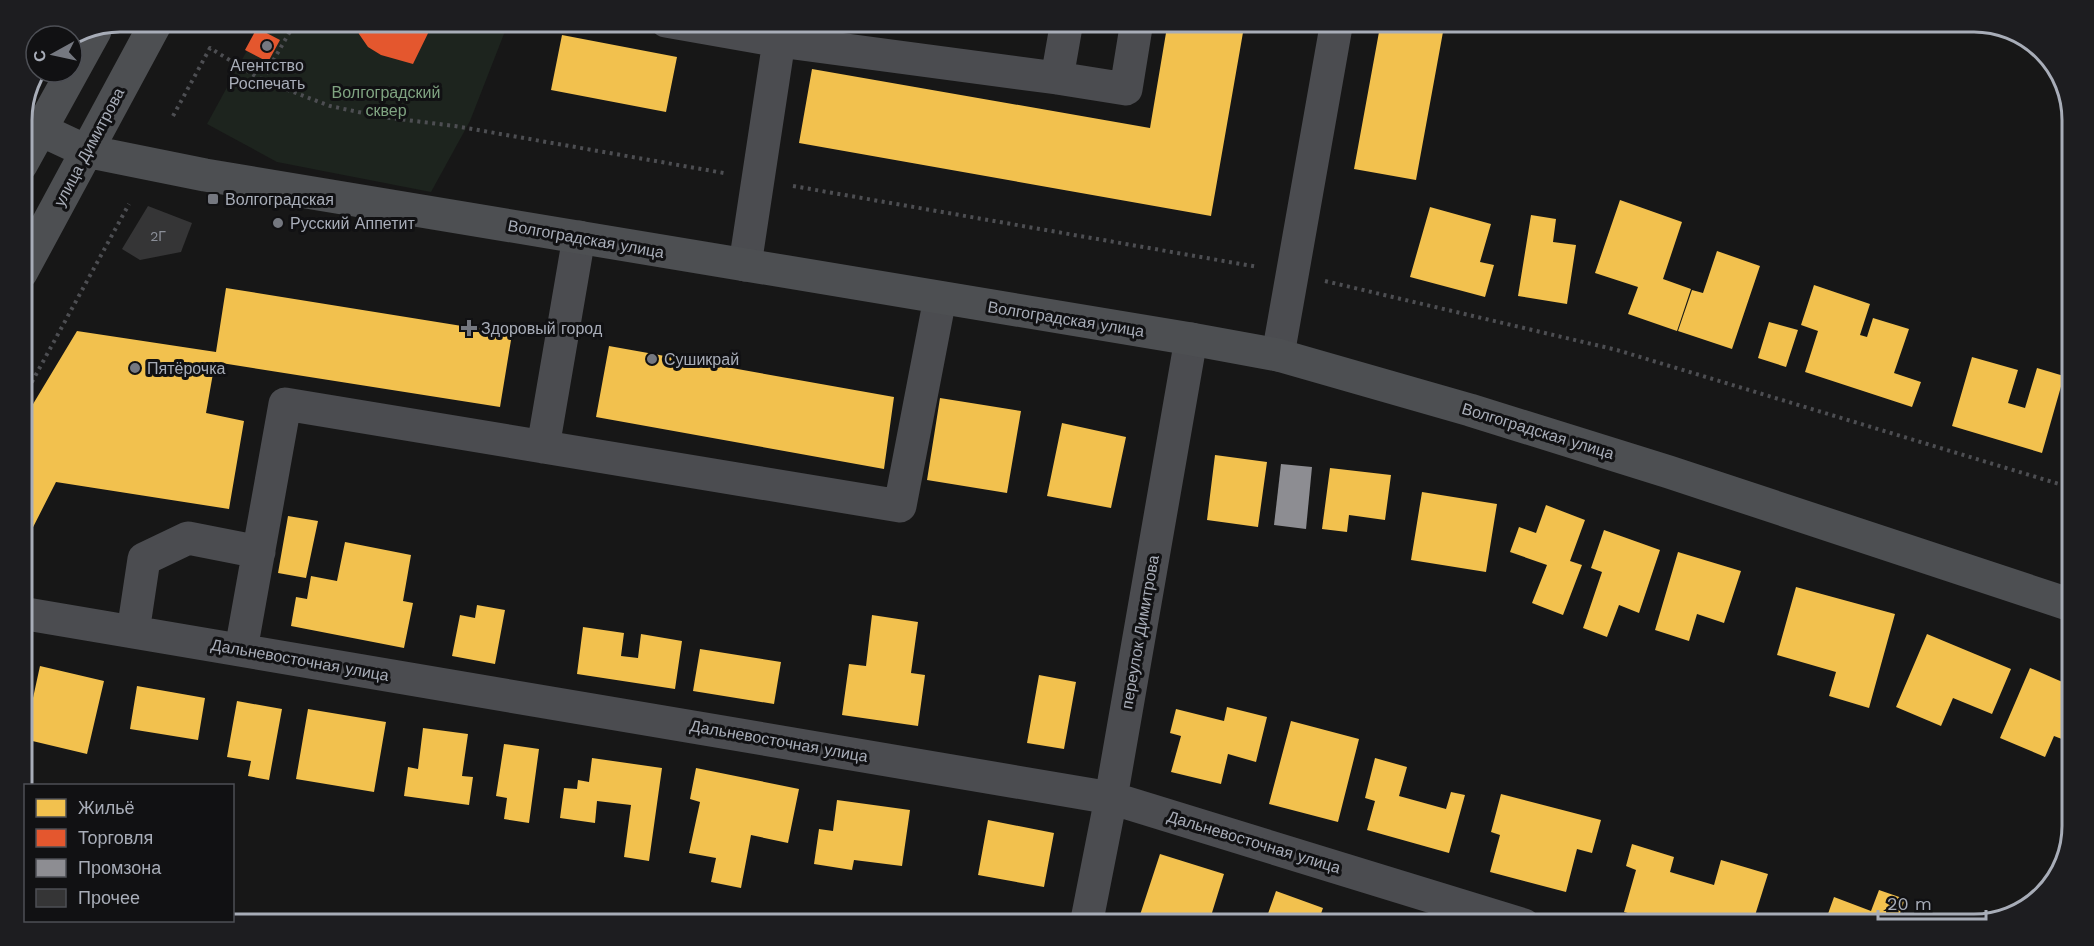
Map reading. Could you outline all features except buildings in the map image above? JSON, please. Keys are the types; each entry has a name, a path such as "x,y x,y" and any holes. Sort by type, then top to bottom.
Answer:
{"main road":[{"name":"улица Димитрова","path":"32,252 151,32"},
{"path":"32,146 92,36"},
{"name":"Волгоградская улица","path":"41,130 86,151 205,175 1278,355 1470,410 1625,458 2062,602"}],"street":[{"path":"745,265 783,32"},
{"path":"789,32 1126,89 1135,32"},
{"path":"1057,78 1065,32"},
{"path":"1278,355 1335,32"},
{"path":"543,447 579,237"},
{"path":"241,650 285,404 900,506 940,298"},
{"name":"переулок Димитрова","path":"1088,914 1111,798 1191,339"},
{"path":"133,632 144,559 188,538 259,552"},
{"name":"Дальневосточная улица","path":"32,615 1111,798 1488,914"}],"path":[{"path":"262,80 290,32"},
{"path":"173,116 210,48 262,80 330,106 382,117 455,126 1292,273 1617,350 2062,485"},
{"path":"32,382 129,204"}],"green space":[{"name":"Волгоградский сквер","path":"257,32 505,32 470,121 431,192 277,162 207,124"}],"place":[{"name":"Агентство Роспечать","path":"267,46"},
{"name":"Волгоградская","path":"213,199"},
{"name":"Русский Аппетит","path":"278,223"},
{"name":"Здоровый город","path":"469,328"},
{"name":"Сушикрай","path":"652,359"},
{"name":"Пятёрочка","path":"135,368"}]}
